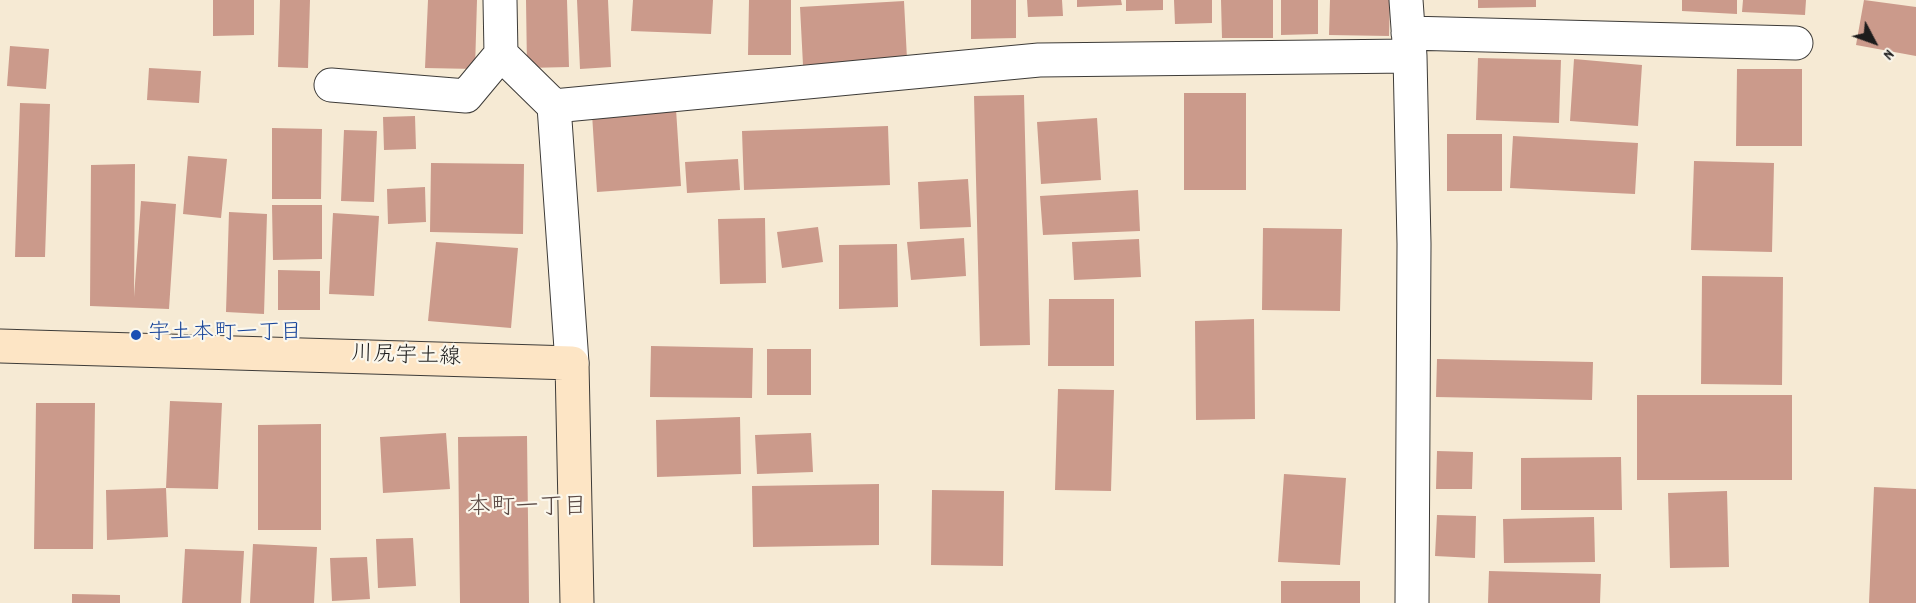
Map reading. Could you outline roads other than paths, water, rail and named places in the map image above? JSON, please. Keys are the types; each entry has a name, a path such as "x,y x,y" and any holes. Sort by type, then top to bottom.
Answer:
{"main road":[{"name":"川尻宇土線","path":"0,346 572,363"},
{"path":"572,363 577,603"}],"street":[{"path":"331,85 466,96 501,54 500,0"},
{"path":"1406,0 1414,244 1412,603"},
{"path":"554,106 1039,60 1409,44 1796,43"},
{"path":"501,54 554,106 572,363"}],"place":[{"name":"宇土本町一丁目","path":"136,335"}],"district":[{"name":"本町一丁目","path":"527,510"}]}
